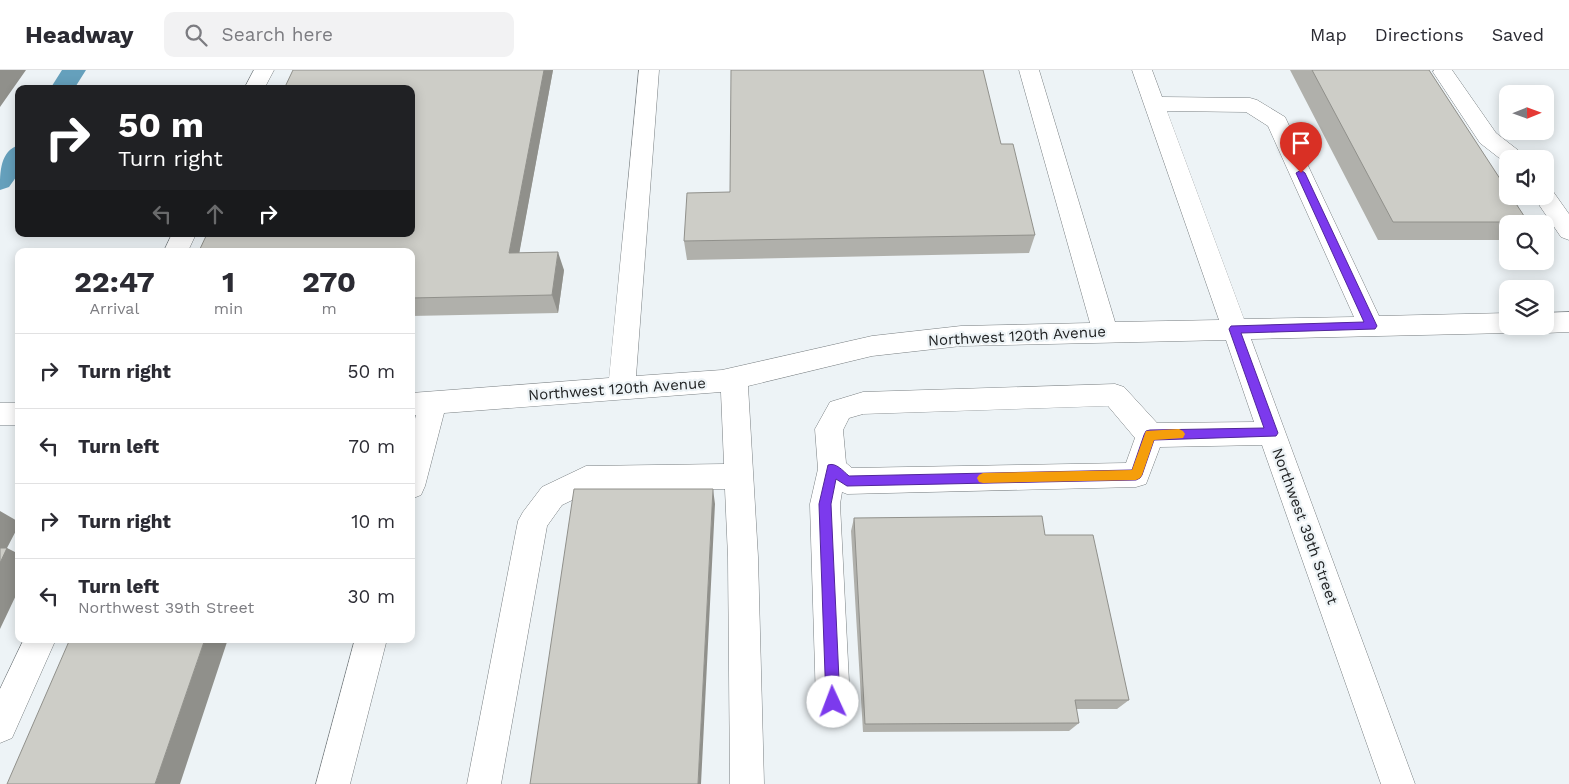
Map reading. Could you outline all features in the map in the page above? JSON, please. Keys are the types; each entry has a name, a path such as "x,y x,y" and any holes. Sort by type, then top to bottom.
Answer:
{"street":[{"path":"256,85 264,70"},
{"path":"622,387 649,70"},
{"path":"1028,70 1105,332"},
{"name":"Northwest 39th Street","path":"1142,70 1398,784"},
{"path":"1443,72 1488,138 1503,150"},
{"path":"1154,104 1250,105 1277,122 1372,326"},
{"path":"1550,205 1569,231"},
{"path":"1554,322 1569,322"},
{"name":"Northwest 120th Avenue","path":"422,404 622,387 722,381 872,346 961,336 1499,323"},
{"path":"734,378 744,557 747,784"},
{"path":"833,702 825,504 832,469 829,430 840,410 863,403 1114,395 1150,435 1272,433"},
{"path":"415,456 422,404"},
{"path":"0,414 15,414"},
{"path":"832,469 847,481 1136,475 1150,435"},
{"path":"484,784 533,521 552,496 586,479 738,476"},
{"path":"0,726 38,643"},
{"path":"333,784 370,643"}],"building":[{"path":"293,70 544,70 509,253 558,252 552,295 415,298 415,248 200,248 206,237 415,237 415,85 286,85"},
{"path":"731,70 983,70 1001,144 1013,144 1035,235 684,241 687,193 730,192"},
{"path":"1312,70 1429,70 1499,177 1499,205 1517,205 1523,215 1499,215 1499,222 1393,222"},
{"path":"574,489 713,489 698,784 530,784"},
{"path":"1042,516 1045,535 1093,535 1129,700 1075,700 1079,723 865,724 854,518"},
{"path":"0,548 7,548 0,563"},
{"path":"68,643 204,643 155,784 7,784"}],"waterway":[{"path":"65,85 74,70"},
{"path":"0,181 15,159"}],"slow traffic":[{"path":"983,478 1136,475 1150,435 1179,434"}],"route":[{"path":"833,702 825,504 832,469 847,481 1136,475 1150,435 1272,433 1235,329 1372,326 1301,173"}]}
